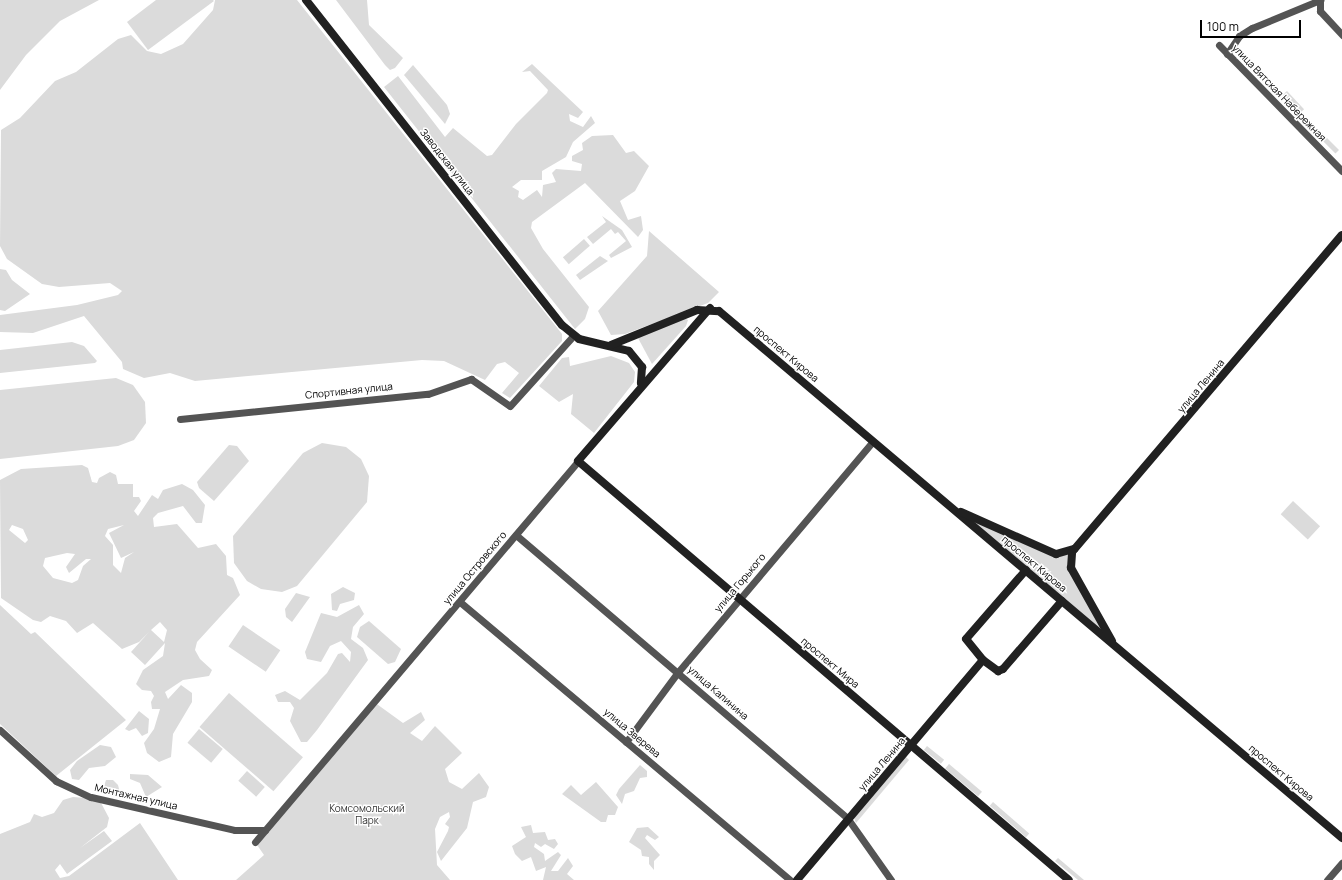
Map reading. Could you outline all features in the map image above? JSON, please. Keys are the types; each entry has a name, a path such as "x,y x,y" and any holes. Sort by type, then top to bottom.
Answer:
{"street":[{"name":"Заводская улица","path":"306,0 573,336"},
{"path":"1227,54 1239,36 1252,28 1320,0 1320,11 1342,35"},
{"name":"улица Вятская Набережная","path":"1219,46 1342,171"},
{"name":"улица Ленина","path":"1074,549 1342,235"},
{"path":"611,344 697,310 710,308"},
{"name":"улица Островского","path":"255,842 460,602 636,391 710,308"},
{"name":"проспект Кирова","path":"710,308 724,315 1342,838"},
{"path":"573,336 588,342 611,344 629,351 640,364 643,378 636,391"},
{"name":"Спортивная улица","path":"180,419 428,394 471,379 510,406 573,336"},
{"name":"улица Горького","path":"626,742 678,672 873,441"},
{"name":"проспект Мира","path":"578,461 910,745 1060,877 1069,880"},
{"path":"956,511 1056,554 1074,549"},
{"name":"улица Калинина","path":"516,535 848,819 891,880"},
{"path":"1074,549 1069,560 1071,568 1115,646"},
{"path":"1026,570 966,639 983,660 998,671 1004,669 1062,601"},
{"name":"улица Зверева","path":"460,602 790,880"},
{"name":"улица Ленина","path":"797,880 983,660"},
{"name":"Монтажная улица","path":"0,730 56,781 91,797 235,830 266,830"},
{"path":"1328,880 1342,863"}],"green space":[{"path":"0,0 99,0 60,21 26,55 0,90"},
{"path":"156,0 214,1 148,50 127,22"},
{"path":"215,0 297,0 562,334 562,341 510,398 502,393 519,373 505,362 497,364 485,380 444,361 422,360 195,381 170,373 144,378 123,369 122,362 84,316 33,333 0,332 0,315 77,305 118,295 122,291 110,283 59,287 42,284 7,259 0,246 1,130 20,118 55,81 76,72 118,39 131,35 147,51 161,54 183,44 213,10"},
{"path":"336,0 367,0 369,25 403,58 395,68 390,70 385,65"},
{"path":"532,64 583,112 578,118 569,114 570,121 583,127 591,116 595,123 573,142 566,157 542,171 542,180 521,180 512,187 519,191 518,197 523,200 537,190 542,197 543,185 556,182 552,173 556,169 581,171 582,164 572,161 572,156 583,150 582,143 592,136 613,135 626,153 634,151 649,166 635,191 620,201 628,220 641,216 643,230 638,237 585,183 532,222 531,228 543,249 589,307 585,319 575,329 384,87 398,76 445,137 453,128 487,156 492,155 516,124 547,93 548,90 530,71 522,72"},
{"path":"413,65 447,105 450,114 445,124 404,75"},
{"path":"1287,91 1304,109 1300,113 1283,95"},
{"path":"1310,121 1339,150 1335,154 1306,125"},
{"path":"602,216 622,230 632,247 611,258 609,255 626,241 618,232 615,234 611,229 593,244 587,237 606,222"},
{"path":"649,231 719,292 708,303 625,334 611,335 598,311 647,256"},
{"path":"584,239 590,246 569,264 563,257"},
{"path":"600,256 608,261 580,280 576,275"},
{"path":"0,269 6,270 12,280 30,294 5,311 0,310"},
{"path":"684,318 688,320 686,326 652,364 638,338"},
{"path":"72,342 84,346 97,361 95,363 0,373 0,350"},
{"path":"611,356 629,363 635,372 634,382 594,433 571,414 573,394 559,402 539,386 562,358 569,357 570,366"},
{"path":"116,378 133,385 145,402 146,423 134,440 118,446 0,459 0,390"},
{"path":"322,443 346,447 361,459 369,476 367,502 297,586 282,592 261,589 247,581 234,563 233,536 303,453"},
{"path":"229,445 237,446 249,461 214,501 199,488 197,482"},
{"path":"82,465 88,468 92,482 97,483 99,478 110,472 116,475 118,484 133,484 133,497 139,497 141,501 134,511 138,516 152,495 158,499 163,490 182,484 193,490 205,505 202,523 196,523 183,506 158,513 153,518 154,527 177,524 198,548 216,544 226,556 227,575 233,578 240,595 197,642 195,650 200,659 212,670 209,676 183,680 165,692 168,699 181,685 192,693 192,702 173,734 171,757 159,762 147,753 144,743 154,729 160,709 152,709 151,702 154,696 151,691 142,690 136,684 143,670 163,656 165,643 145,665 131,652 149,632 139,642 122,649 93,623 77,633 66,621 50,616 41,622 33,620 1,598 0,480 21,469","holes":["12,525 23,529 28,540 25,543 9,530","124,525 109,533 121,558 134,552 125,558 121,573 113,565 113,545 105,536 108,529","67,553 75,554 66,567 69,573 86,559 91,559 83,566 78,580 72,583 53,578 43,566 45,558","160,622 167,630 164,642 151,630"]},
{"path":"1293,501 1320,526 1308,539 1281,514"},
{"path":"963,513 1050,552 1068,552 1115,646"},
{"path":"343,587 355,593 354,600 340,604 337,611 332,610 331,594"},
{"path":"296,593 310,597 292,622 286,617 285,609"},
{"path":"0,605 31,634 35,632 126,720 56,776 0,724"},
{"path":"359,605 364,614 353,627 351,639 363,648 368,660 317,730 307,742 301,742 290,721 294,708 290,702 278,702 275,695 285,691 300,700 327,673 338,654 342,653 350,662 351,652 341,641 330,646 321,662 307,659 305,652 321,613 337,617"},
{"path":"369,621 401,649 395,662 388,664 357,637 360,627"},
{"path":"243,625 280,650 266,672 228,647"},
{"path":"229,693 303,757 273,791 199,727"},
{"name":"Комсомольский Парк","path":"374,702 403,723 421,712 425,720 410,733 422,741 435,726 462,753 445,769 449,782 462,789 479,773 489,787 486,797 473,802 467,828 441,861 437,852 448,831 449,827 445,824 450,817 449,812 440,817 435,829 437,865 450,880 236,880 264,855 255,842"},
{"path":"139,711 149,719 148,733 142,736 136,728 129,731 125,729"},
{"path":"199,729 223,749 211,763 187,743"},
{"path":"100,745 111,747 116,757 105,766 89,768 79,780 72,779 70,770 77,761"},
{"path":"927,746 944,760 941,764 924,750"},
{"path":"906,757 909,760 856,823 854,818"},
{"path":"949,764 982,792 978,796 945,769"},
{"path":"640,765 647,771 647,777 640,778 634,791 625,794 622,804 616,795 619,789"},
{"path":"247,771 265,787 256,797 238,781"},
{"path":"130,774 148,775 162,787 146,797 140,783 130,779"},
{"path":"106,780 113,780 118,785 121,797 102,793"},
{"path":"596,782 618,807 615,815 608,815 606,822 601,822 562,794 571,785 581,795"},
{"path":"73,797 99,799 109,818 107,827 80,848 104,831 112,841 67,874 60,864 55,870 60,878 69,876 140,823 178,880 0,880 0,834 30,822 34,814 42,817 54,813 63,800"},
{"path":"993,802 1029,833 1026,837 990,806"},
{"path":"531,825 533,833 545,832 548,840 555,839 558,844 554,849 545,844 541,847 535,843 534,847 544,854 545,861 558,852 561,855 551,871 558,871 568,858 573,866 567,874 574,880 543,880 546,867 536,871 531,857 522,861 515,854 512,846 526,837 521,827"},
{"path":"648,827 659,837 655,840 647,835 645,838 660,855 654,861 654,870 649,864 649,857 642,856 641,850 629,842 637,828"},
{"path":"1058,858 1084,880 1078,880 1055,861"}]}
